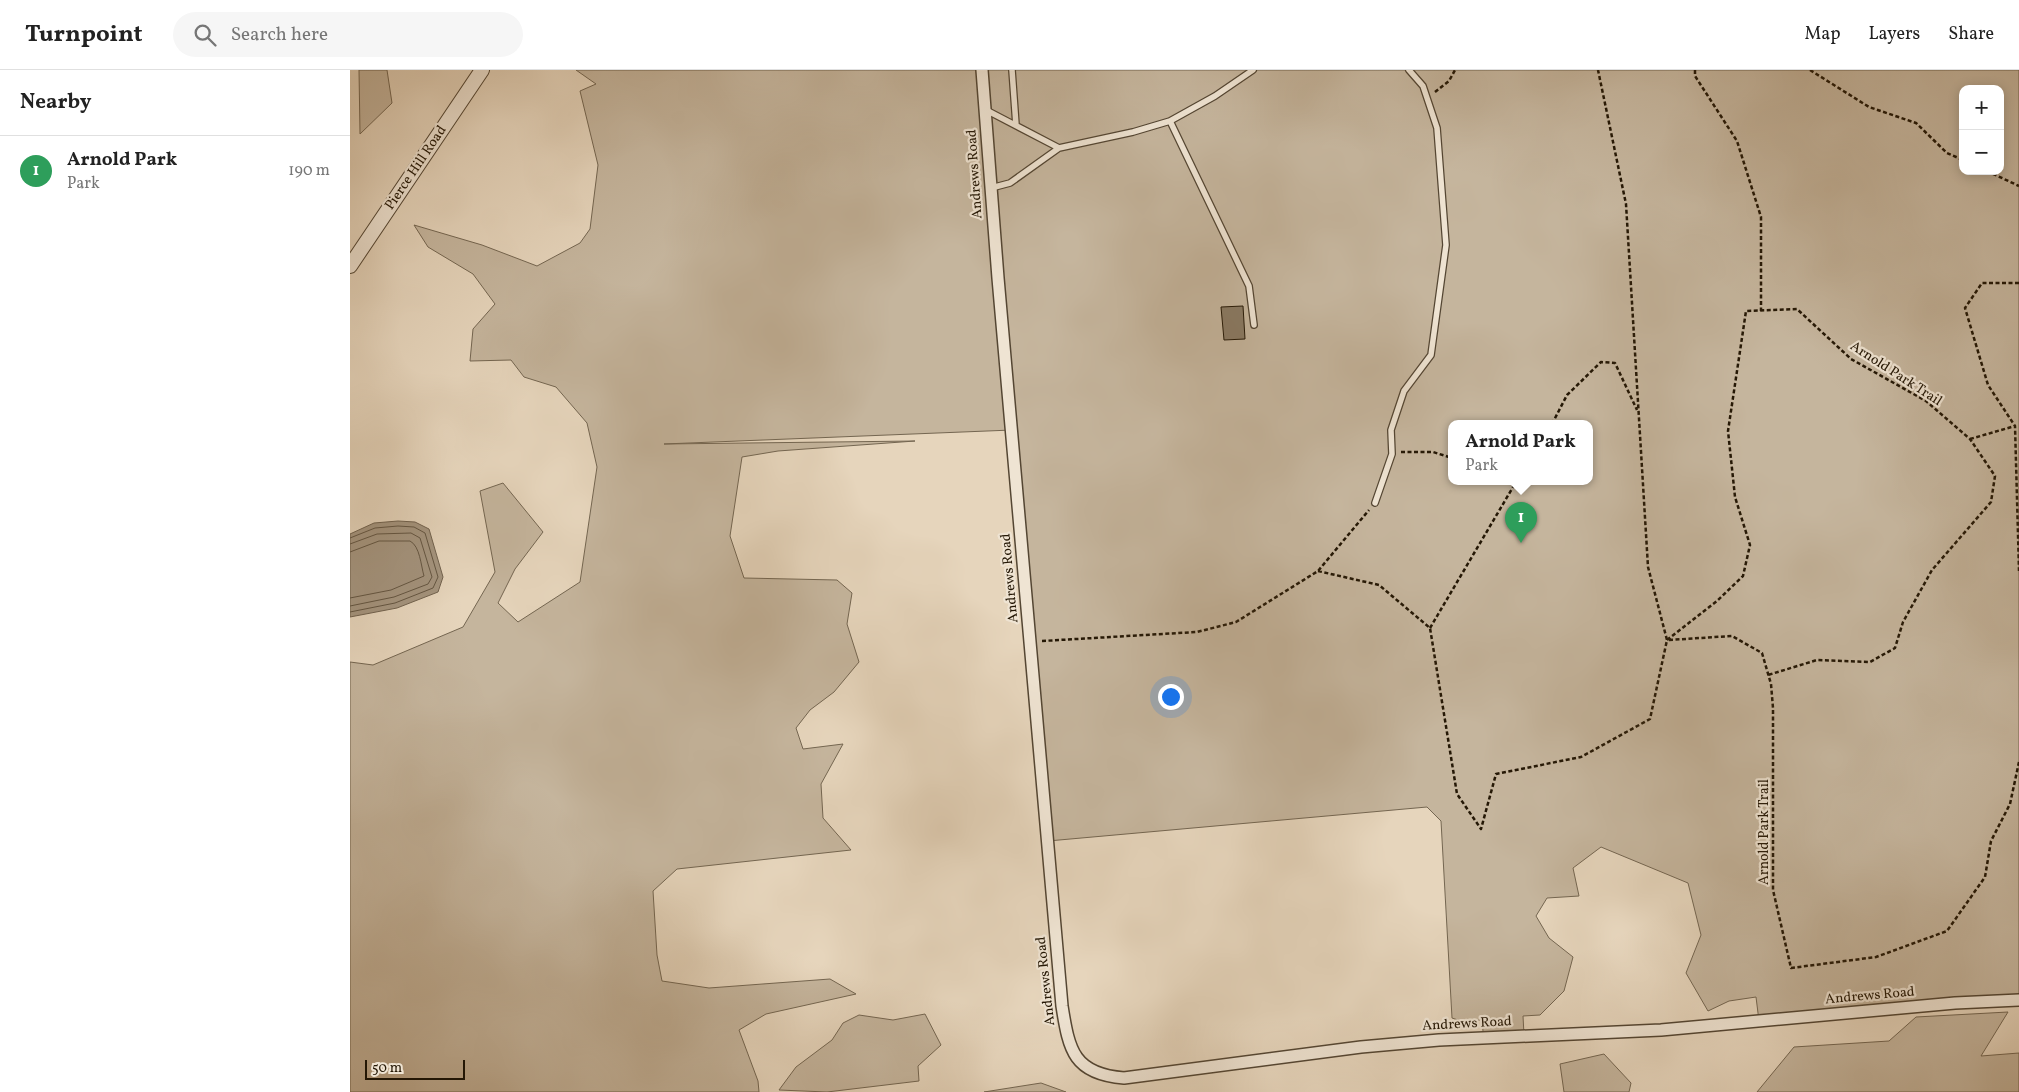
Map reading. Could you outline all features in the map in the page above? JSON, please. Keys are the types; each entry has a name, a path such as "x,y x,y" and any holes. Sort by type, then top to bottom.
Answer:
{"street":[{"name":"Pierce Hill Road","path":"350,266 482,70"},
{"name":"Andrews Road","path":"982,70 1066,1034 1074,1055 1088,1069 1103,1076 1124,1078 1361,1047 1439,1040 1661,1030 1955,1003 2019,1000"}],"lane":[{"path":"1012,70 1016,125"},
{"path":"991,188 1010,183 1060,148 1133,132 1170,121 1216,96 1253,70"},
{"path":"1375,503 1392,454 1392,430 1404,391 1431,354 1446,245 1437,128 1423,86 1409,70"},
{"path":"985,110 1060,148"},
{"path":"1170,121 1249,286 1254,325"}],"path":[{"path":"1427,98 1449,81 1455,70"},
{"path":"1514,485 1430,628 1457,794 1481,829 1496,774 1581,757 1650,719 1667,640 1648,567 1626,204 1598,70"},
{"path":"1667,640 1717,601 1743,576 1750,545 1735,497 1728,431 1746,312 1761,311 1761,216 1737,141 1695,76 1695,70"},
{"path":"1810,70 1869,107 1916,122 1946,153 1959,158"},
{"path":"1996,175 2019,186"},
{"path":"2019,283 1982,283 1965,308 1988,385 2015,426 2019,571"},
{"name":"Arnold Park Trail","path":"1761,311 1797,309 1851,359 1926,401 1970,439 1995,476 1991,502 1932,570 1903,622 1895,648 1870,662 1818,660 1768,676"},
{"path":"1554,420 1567,395 1601,362 1615,363 1638,412"},
{"path":"1970,439 2015,426"},
{"path":"1392,454 1407,451 1433,452 1448,457"},
{"path":"1031,641 1197,632 1236,622 1318,571 1375,503"},
{"path":"1318,571 1379,585 1430,628"},
{"name":"Arnold Park Trail","path":"1667,640 1732,636 1762,653 1773,708 1774,890 1791,968 1876,957 1948,931 1986,877 1991,840 2010,804 2019,762"}],"shaded area":[{"path":"359,70 387,70 392,103 360,134"},
{"path":"576,70 2019,70 2019,1000 1759,1021 1756,997 1729,1001 1708,1011 1686,973 1701,935 1688,883 1601,847 1573,868 1579,896 1547,898 1536,916 1549,938 1573,957 1564,991 1540,1015 1523,1016 1524,1035 1484,1042 1482,1020 1461,1021 1452,1018 1441,821 1427,807 1048,841 1012,430 664,444 915,441 778,451 742,457 730,536 744,578 837,580 852,593 847,624 859,662 834,692 810,710 796,728 803,749 843,744 821,784 823,818 851,850 677,869 653,891 657,955 662,981 709,988 830,979 856,994 766,1014 739,1030 758,1081 759,1092 350,1092 350,662 373,665 463,627 495,572 480,491 503,483 543,532 515,569 498,603 518,622 580,582 597,467 587,423 556,387 524,377 511,360 470,361 473,329 495,304 473,274 428,247 414,225 482,245 537,266 580,243 590,229 598,165 580,91 596,84"},
{"path":"2008,1012 1981,1056 2019,1053 2019,1092 1757,1092 1794,1047 1889,1041 1916,1017"},
{"path":"925,1014 941,1045 918,1066 919,1081 827,1092 779,1090 796,1067 832,1040 843,1023 859,1015 893,1020"},
{"path":"1604,1054 1631,1083 1629,1092 1564,1092 1560,1064"},
{"path":"1041,1083 1066,1092 984,1092"}],"water":[{"path":"415,522 429,529 443,577 438,592 397,608 350,617 350,534 374,523"}],"building":[{"path":"1243,306 1245,339 1224,340 1221,307"}],"place":[{"name":"Arnold Park","path":"1521,543"}]}
